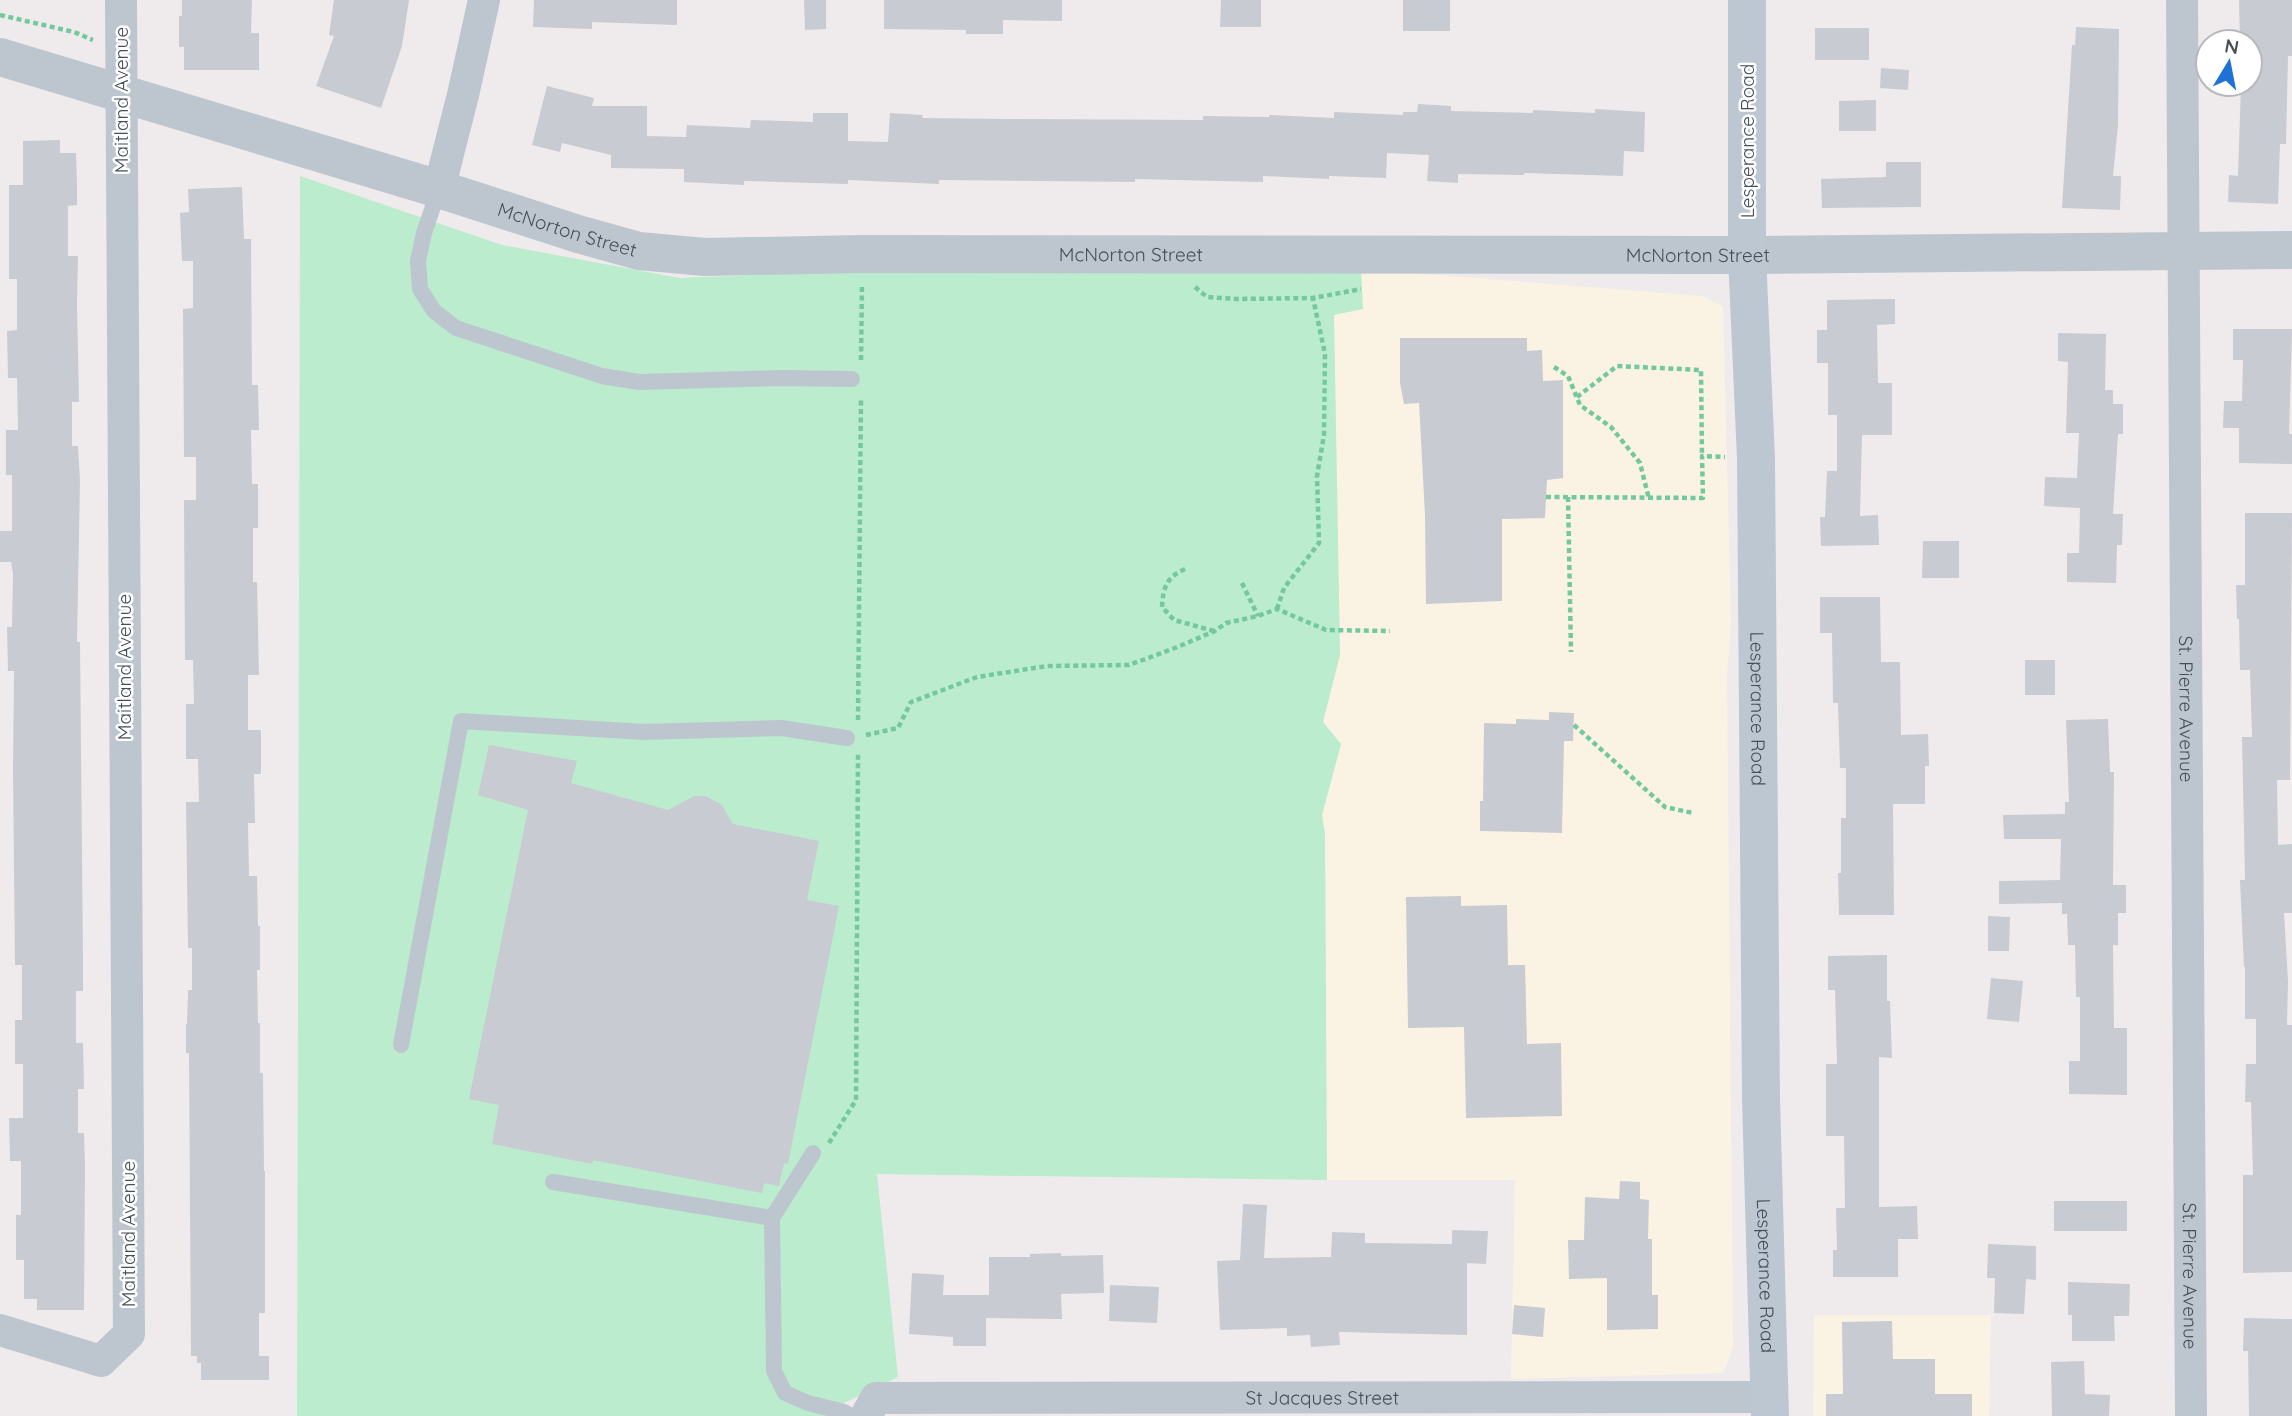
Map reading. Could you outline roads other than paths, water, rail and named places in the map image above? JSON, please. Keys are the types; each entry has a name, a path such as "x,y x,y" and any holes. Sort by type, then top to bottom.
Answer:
{"main road":[{"name":"Lesperance Road","path":"1747,0 1747,255 1756,459 1761,1099 1770,1407"}],"street":[{"name":"Maitland Avenue","path":"0,1331 101,1361 129,1334 121,0"},
{"path":"439,189 484,0"},
{"name":"St. Pierre Avenue","path":"2182,0 2191,1416"},
{"name":"McNorton Street","path":"0,57 439,189 579,234 639,251 705,257 862,254 1747,255 2292,250"},
{"name":"St Jacques Street","path":"864,1410 1770,1407"}],"lane":[{"path":"439,189 418,261 420,289 434,311 456,328 602,376 639,382 783,378 856,383"},
{"path":"401,1045 461,721 644,732 782,728 853,737"},
{"path":"813,1153 772,1218 774,1371 785,1392 808,1402 844,1412 864,1410"},
{"path":"553,1182 772,1218"}]}
